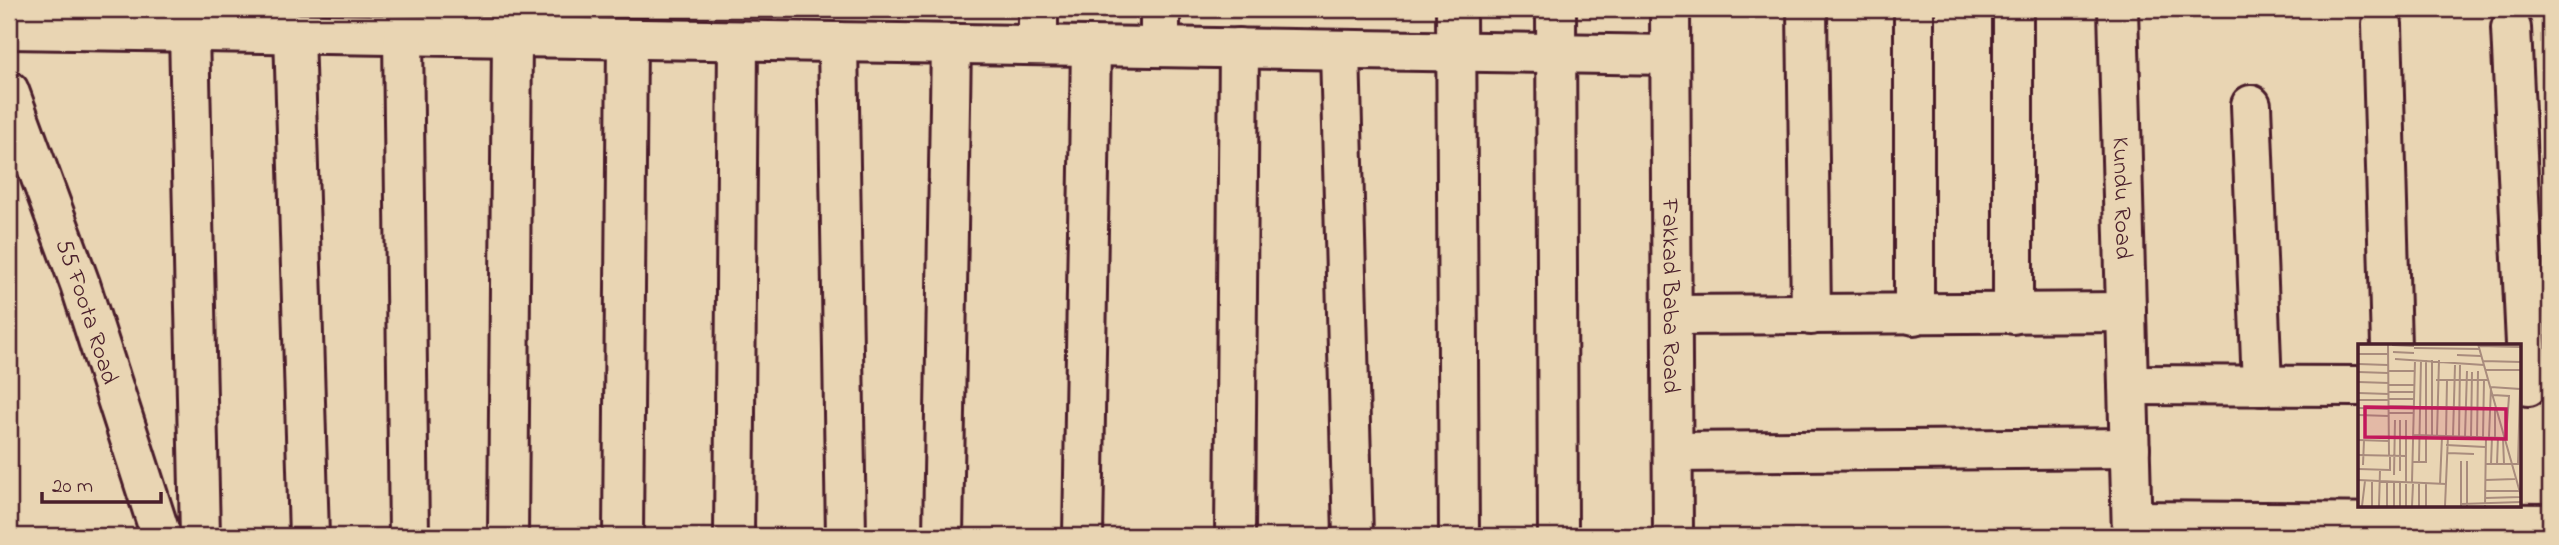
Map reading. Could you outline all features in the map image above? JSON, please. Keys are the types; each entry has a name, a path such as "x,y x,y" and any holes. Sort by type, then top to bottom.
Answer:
{"street":[{"path":"1160,9 1160,47"},
{"path":"1456,9 1460,536"},
{"path":"1556,9 1558,536"},
{"name":"Fakkad Baba Road","path":"1670,9 1673,536"},
{"path":"1807,9 1811,315"},
{"path":"1914,9 1914,314"},
{"path":"2013,9 2013,314"},
{"name":"Kundu Road","path":"2118,9 2132,529"},
{"path":"30,22 141,20 189,32 252,21 295,33 364,22 403,36 951,44 1038,27 1091,46 1670,55"},
{"path":"2382,24 2391,344"},
{"path":"2511,27 2532,386"},
{"path":"189,32 200,536"},
{"path":"295,33 309,536"},
{"path":"403,36 409,536"},
{"path":"508,536 512,37"},
{"path":"623,536 627,39"},
{"path":"734,536 738,41"},
{"path":"838,42 846,536"},
{"path":"943,536 951,44"},
{"path":"1083,536 1091,46"},
{"path":"1236,536 1239,48"},
{"path":"1340,51 1353,536"},
{"name":"55 Foota Road","path":"9,91 80,284 161,536"},
{"path":"2250,106 2262,386"},
{"path":"1672,315 2126,312"},
{"path":"2128,386 2358,386"},
{"path":"1673,452 2130,448"},
{"path":"2132,529 2550,524"}]}
